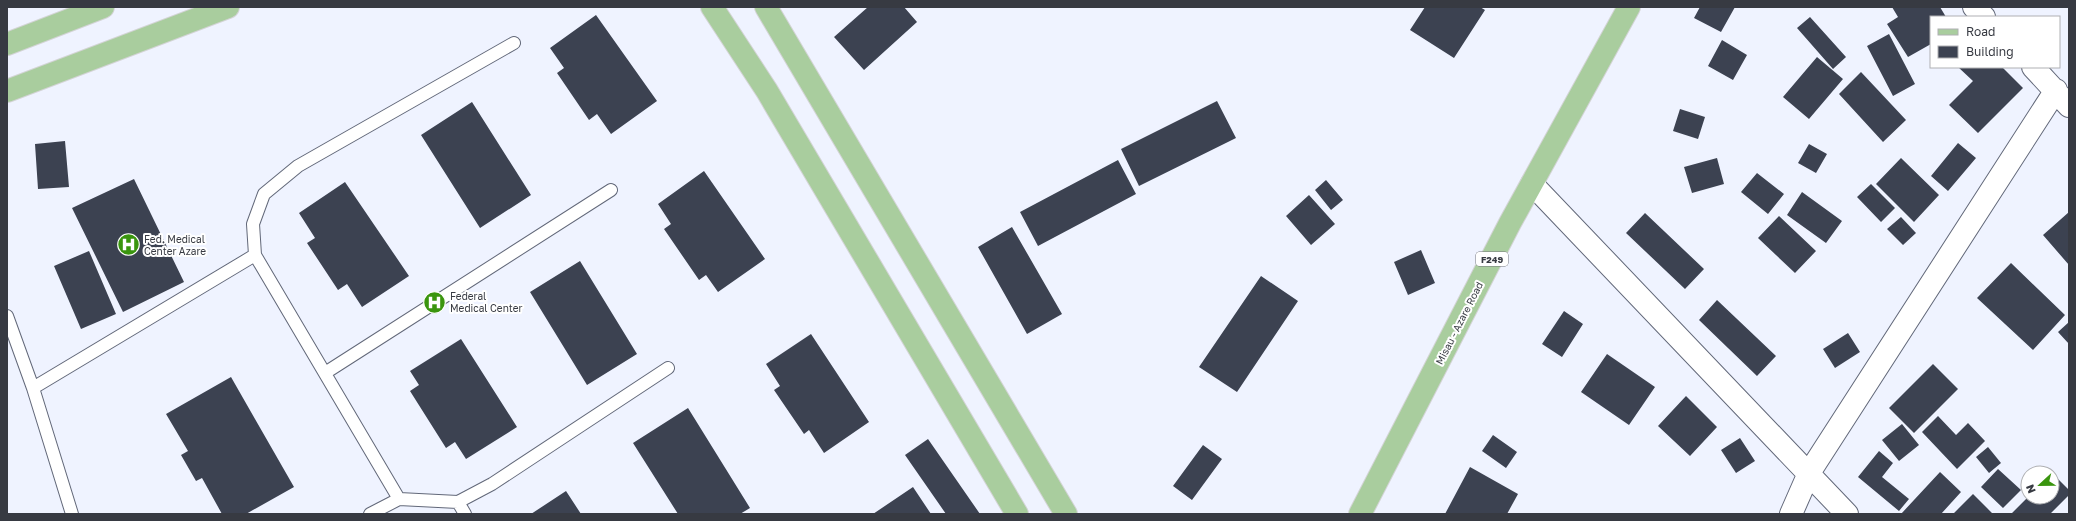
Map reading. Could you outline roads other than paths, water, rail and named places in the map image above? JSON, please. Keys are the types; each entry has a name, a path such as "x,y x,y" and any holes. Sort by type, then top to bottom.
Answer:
{"main road":[{"path":"7,44 103,7"},
{"path":"7,91 228,7"},
{"path":"712,7 767,91 1017,514"},
{"path":"766,7 1066,514"},
{"name":"Misau - Azare Road","path":"1360,514 1532,184 1629,7"}],"street":[{"path":"1974,7 1983,16"},
{"path":"1791,514 1809,474 2063,98 2034,68"},
{"path":"1532,184 1847,514"}],"lane":[{"path":"399,499 255,255 253,224 264,194 298,166 514,43"},
{"path":"325,373 611,190"},
{"path":"33,388 255,255"},
{"path":"7,316 33,388 72,514"},
{"path":"370,514 399,499 458,502 492,484 668,368"},
{"path":"458,502 465,514"}],"place":[{"name":"Fed. Medical Center Azare","path":"128,245"},
{"name":"Federal Medical Center","path":"435,302"}]}
